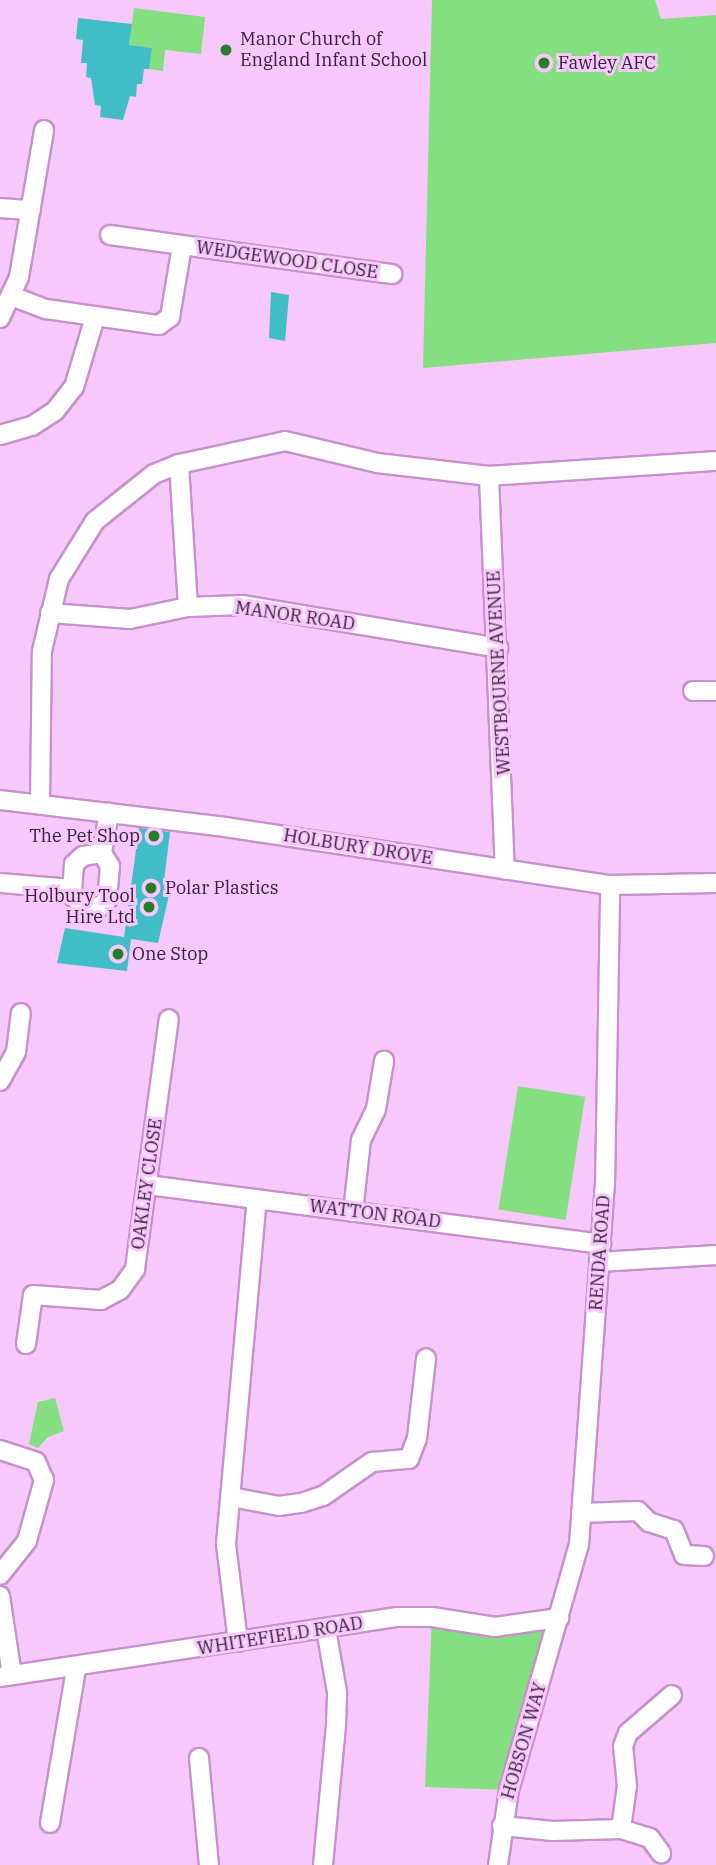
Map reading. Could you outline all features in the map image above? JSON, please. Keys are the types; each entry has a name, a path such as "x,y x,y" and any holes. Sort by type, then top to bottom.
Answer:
{"street":[{"path":"0,318 14,297 32,210 44,130"},
{"path":"0,208 32,210"},
{"name":"WEDGEWOOD CLOSE","path":"110,235 392,274"},
{"name":"WEDGEWOOD CLOSE","path":"14,297 26,304 159,325 165,322 182,246"},
{"path":"0,435 32,426 55,411 74,387 95,317"},
{"path":"40,804 42,651 59,579 95,521 154,474 179,464 285,441 377,463 489,476 716,461"},
{"path":"179,464 188,607"},
{"name":"WESTBOURNE AVENUE","path":"489,476 505,870"},
{"name":"MANOR ROAD","path":"50,613 130,619 188,607 242,605 498,648"},
{"path":"693,691 716,691"},
{"name":"HOLBURY DROVE","path":"0,800 610,884 716,883"},
{"path":"102,853 83,856 75,864 72,895 83,906 100,907 107,900 110,866 102,853 109,813"},
{"path":"0,883 72,889"},
{"name":"RENDA ROAD","path":"559,1618 579,1545 601,1244 610,884"},
{"path":"0,1081 16,1052 21,1013"},
{"name":"OAKLEY CLOSE","path":"26,1344 33,1295 100,1300 128,1281 138,1256 169,1019"},
{"path":"354,1212 361,1140 376,1109 384,1061"},
{"name":"WATTON ROAD","path":"148,1185 601,1244"},
{"path":"238,1642 226,1544 257,1199"},
{"path":"599,1262 716,1255"},
{"path":"231,1497 278,1506 301,1503 323,1496 372,1462 409,1459 417,1437 426,1359"},
{"path":"0,1450 36,1462 44,1480 27,1541 0,1575"},
{"path":"581,1513 631,1509 649,1522 674,1530 684,1555 704,1556"},
{"path":"0,1596 6,1676"},
{"name":"WHITEFIELD ROAD","path":"6,1676 76,1669 397,1618 432,1617 495,1627 559,1618"},
{"name":"HOBSON WAY","path":"498,1865 502,1826 559,1618"},
{"path":"323,1865 337,1692 327,1629"},
{"path":"50,1823 76,1669"},
{"path":"621,1829 627,1786 623,1746 628,1733 672,1695"},
{"path":"199,1758 209,1865"},
{"path":"502,1826 553,1831 621,1829 650,1838 661,1853"}],"green space":[{"path":"432,0 655,0 661,19 716,15 716,343 423,368"},
{"path":"134,8 205,17 201,54 165,50 163,71 149,69 151,48 129,45"},
{"path":"518,1086 585,1097 566,1220 498,1209"},
{"path":"55,1398 64,1431 48,1437 38,1448 29,1444 38,1402"},
{"path":"432,1617 465,1625 559,1618 509,1790 425,1787"}],"building":[{"path":"78,18 132,24 129,45 152,48 149,69 144,69 142,84 137,84 136,97 130,96 123,120 100,117 101,106 95,105 91,78 86,77 87,63 81,63 83,40 76,39"},
{"path":"271,292 289,295 285,341 269,338"},
{"path":"139,828 170,832 164,881 172,882 158,943 131,939 127,971 57,963 65,928 124,937"}],"place":[{"name":"Manor Church of England Infant School","path":"226,50"},
{"name":"Fawley AFC","path":"544,63"},
{"name":"The Pet Shop","path":"154,836"},
{"name":"Polar Plastics","path":"151,888"},
{"name":"Holbury Tool Hire Ltd","path":"149,907"},
{"name":"One Stop","path":"118,954"}]}
